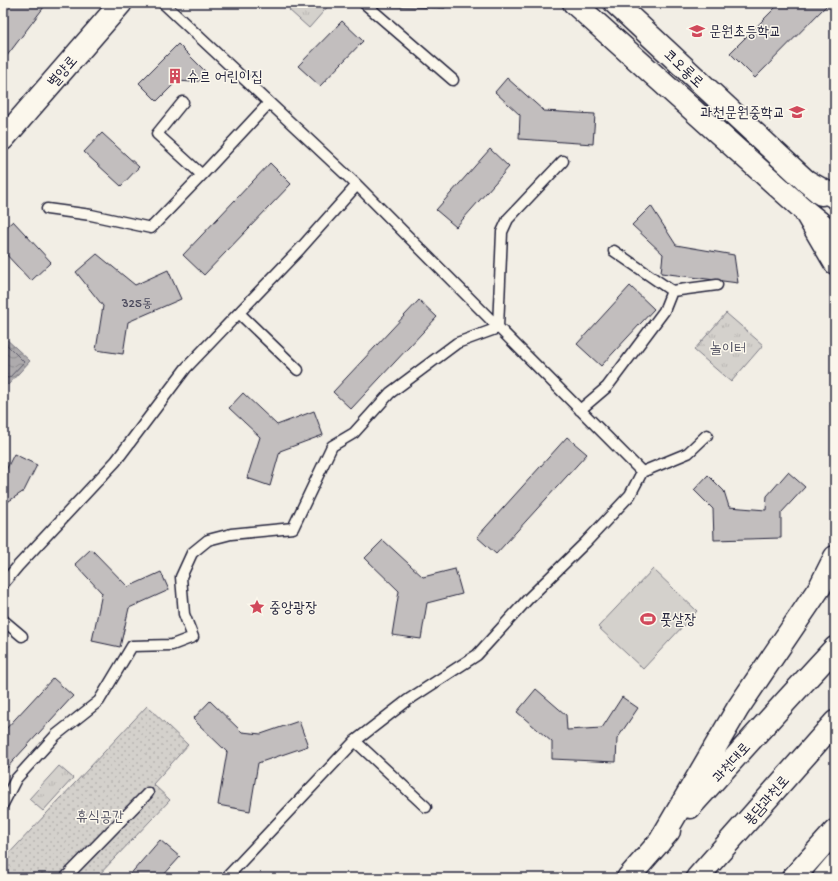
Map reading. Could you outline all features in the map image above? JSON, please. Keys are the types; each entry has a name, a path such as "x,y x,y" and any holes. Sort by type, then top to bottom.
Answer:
{"main road":[{"name":"별양로","path":"3,139 122,3"},
{"path":"574,3 804,210 835,235"},
{"name":"코오롱로","path":"615,3 806,181"},
{"path":"806,181 835,197"},
{"path":"806,181 835,206"},
{"path":"804,210 835,263"},
{"path":"659,843 738,708 820,587 835,558"},
{"name":"과천대로","path":"628,878 835,648"},
{"name":"봉담과천로","path":"697,878 835,722"},
{"path":"793,878 835,831"},
{"path":"824,878 835,865"}],"lane":[{"path":"163,3 357,185 642,472"},
{"path":"364,3 453,80"},
{"path":"183,102 157,134 202,175"},
{"path":"47,209 91,215 152,228 269,103"},
{"path":"498,328 502,232 508,219 563,161"},
{"path":"3,584 116,461 186,368 300,249 357,185"},
{"path":"614,251 672,291 717,285"},
{"path":"580,410 607,387 664,310 672,291"},
{"path":"239,313 298,370"},
{"path":"3,804 16,779 51,740 99,701 132,646 172,645 193,637 184,614 181,577 192,553 208,540 231,534 293,528 332,446 354,433 390,394 457,343 498,328"},
{"path":"226,878 355,741 408,700 477,655 523,605 586,542 630,495 642,472 688,453 707,435"},
{"path":"3,620 22,636"},
{"path":"355,741 426,808"},
{"path":"65,878 148,793"}],"green space":[{"path":"295,3 331,3 309,28 289,10"},
{"name":"놀이터","path":"726,313 763,345 731,382 694,350"},
{"name":"풋살장","path":"653,569 697,611 643,669 598,627"},
{"name":"휴식공간","path":"147,706 188,745 153,784 170,800 96,878 3,878 3,860"},
{"path":"59,766 73,778 43,811 29,799"}],"water":[{"path":"3,336 30,361 8,385 3,380"}],"building":[{"path":"3,3 47,3 3,61"},
{"path":"370,3 446,3 445,8 370,6"},
{"path":"780,3 829,3 755,78 730,53"},
{"path":"342,21 363,41 320,86 298,66"},
{"name":"슈르 어린이집","path":"178,44 205,71 203,80 193,82 177,81 157,101 139,83"},
{"path":"507,78 544,111 595,114 593,144 519,139 520,115 495,92"},
{"path":"102,133 139,167 121,186 84,152"},
{"path":"490,149 509,167 456,227 436,210"},
{"path":"270,163 291,184 204,275 183,255"},
{"path":"651,206 676,245 734,255 738,283 661,273 663,254 632,225"},
{"path":"13,221 51,262 31,281 3,251 3,230"},
{"path":"97,254 135,285 168,270 181,299 128,322 123,354 96,350 103,306 76,272"},
{"path":"630,286 654,309 601,366 577,344"},
{"path":"419,300 437,317 351,409 333,392"},
{"path":"243,393 277,425 314,411 323,435 280,451 270,486 247,478 260,437 229,408"},
{"path":"567,437 587,454 496,554 477,537"},
{"path":"14,454 37,465 24,491 3,505 3,476"},
{"path":"788,472 805,487 781,513 781,538 714,540 713,509 694,490 708,475 724,491 729,507 766,510 767,496"},
{"path":"383,540 423,577 455,569 462,594 427,603 421,639 392,635 399,591 365,558"},
{"path":"91,549 128,587 161,572 169,590 129,608 120,647 92,641 102,593 75,564"},
{"path":"53,678 73,696 3,772 3,732"},
{"path":"536,689 566,715 567,730 602,728 622,697 638,708 617,739 616,762 552,759 552,742 517,712"},
{"path":"210,701 242,732 261,734 299,721 308,746 258,763 250,811 218,805 227,752 193,719"},
{"path":"160,840 180,857 161,878 127,878"}],"place":[{"name":"문원초등학교","path":"697,31"},
{"name":"슈르 어린이집","path":"175,76"},
{"name":"과천문원중학교","path":"797,112"},
{"name":"중앙광장","path":"257,607"},
{"name":"풋살장","path":"648,619"}]}
